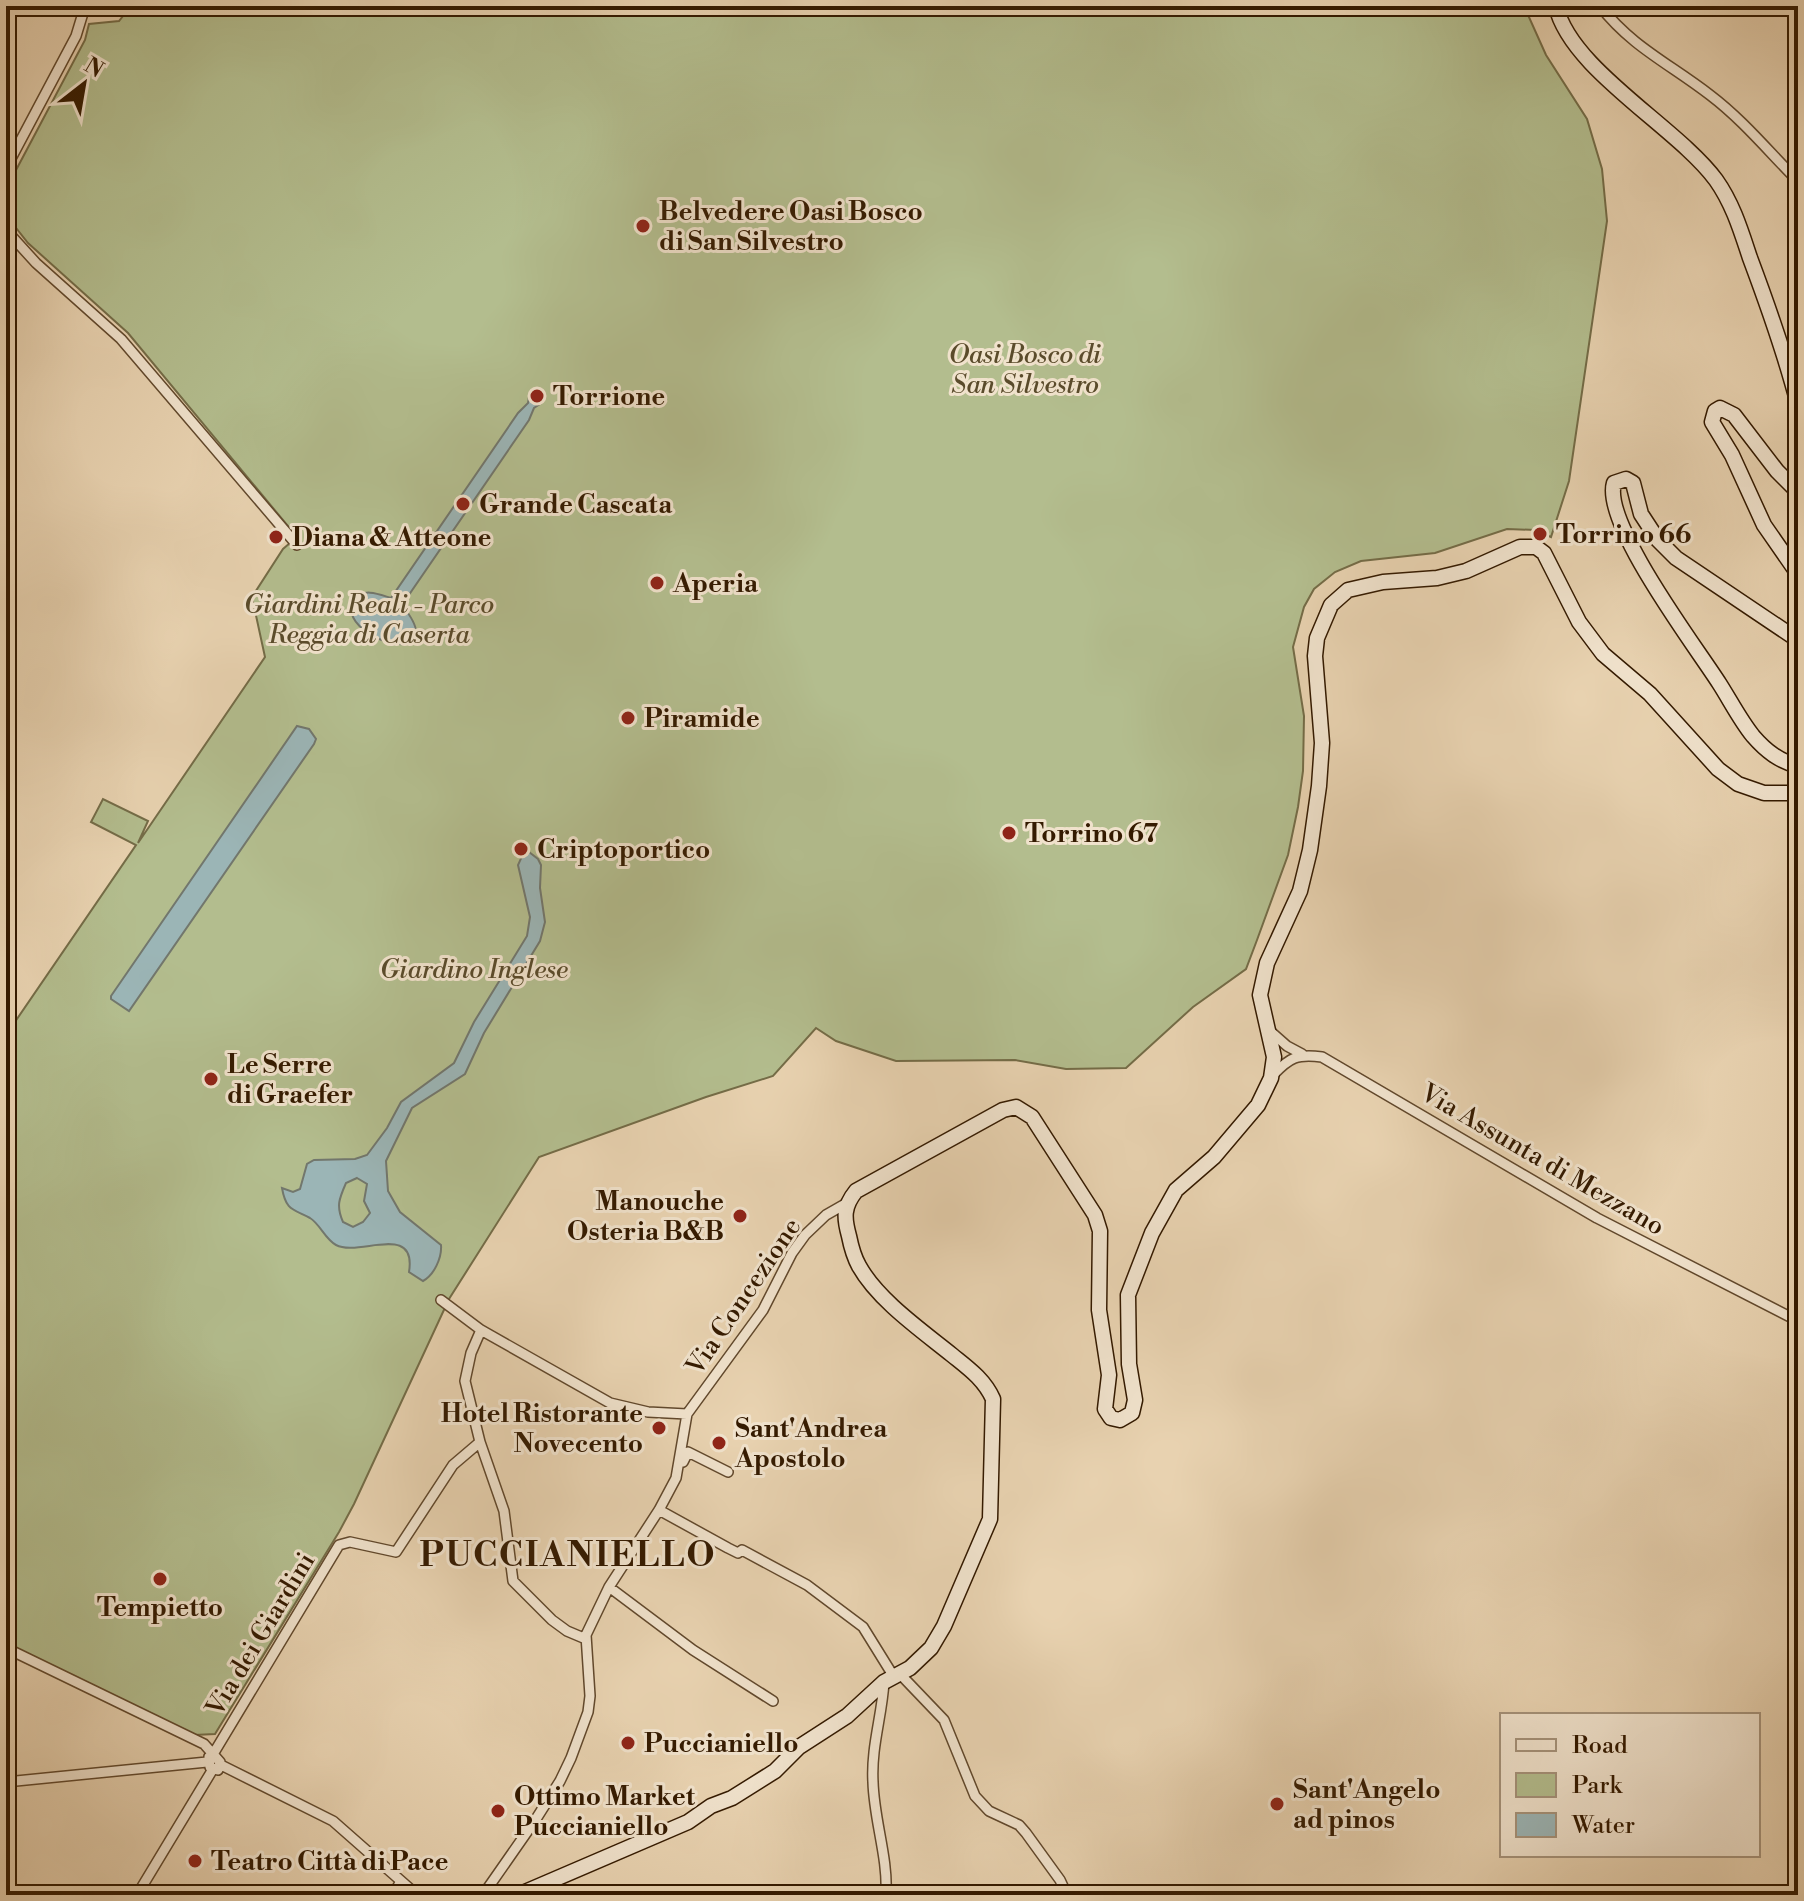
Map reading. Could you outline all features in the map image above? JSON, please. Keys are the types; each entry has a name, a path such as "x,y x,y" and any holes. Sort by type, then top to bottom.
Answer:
{"street":[{"path":"6,168 76,36 82,6"},
{"path":"1556,6 1566,31 1589,60 1695,157 1724,193 1736,216 1762,289 1798,404"},
{"path":"1600,6 1622,33 1638,46 1724,106 1798,181"},
{"path":"6,230 36,263 121,339 297,545"},
{"path":"1798,492 1777,471 1729,410 1720,408 1715,411 1712,422 1732,455 1764,525 1798,574"},
{"path":"1798,640 1676,558 1658,540 1641,514 1633,483 1626,479 1614,483 1612,490 1617,512 1642,567 1666,605 1752,734 1779,760 1798,766"},
{"path":"1271,1078 1274,1057 1260,995 1267,963 1300,891 1315,820 1322,743 1315,656 1317,638 1331,605 1348,590 1383,582 1437,578 1466,571 1513,549 1529,545 1536,547 1544,553 1579,622 1603,654 1650,694 1718,769 1738,784 1764,793 1798,793"},
{"name":"Via Assunta di Mezzano","path":"1266,1025 1287,1046 1302,1054 1322,1057 1597,1218 1798,1321"},
{"path":"518,1895 538,1891 688,1822 754,1784 775,1771 799,1747 847,1716 919,1660 936,1639 990,1519 993,1399 976,1374 912,1323 873,1285 858,1264 844,1216 847,1203 856,1191 994,1115 1016,1107 1032,1117 1095,1215 1100,1231 1099,1310 1109,1375 1105,1409 1111,1418 1120,1420 1132,1413 1135,1400 1129,1364 1128,1295 1152,1233 1176,1190 1214,1157 1258,1105 1271,1078 1286,1062 1302,1054"},
{"name":"Via Concezione","path":"483,1895 560,1781 580,1734 590,1696 586,1639 609,1587 659,1510 679,1468 687,1414 763,1310 792,1253 805,1235 826,1215 847,1203"},
{"path":"441,1300 481,1330 610,1403 648,1412 687,1414"},
{"path":"481,1330 471,1353 465,1381 480,1442 504,1511 513,1581 552,1620 586,1639"},
{"name":"Via dei Giardini","path":"214,1763 339,1545 350,1542 396,1552 453,1465 480,1442"},
{"path":"679,1468 688,1452 728,1472"},
{"path":"659,1510 728,1548 738,1553 742,1550 807,1585 863,1627 893,1678 944,1720 975,1796 989,1811 1019,1825 1040,1851 1067,1895"},
{"path":"609,1587 693,1650 773,1701"},
{"path":"6,1648 204,1744 214,1763"},
{"path":"886,1894 887,1881 874,1810 873,1744 893,1678"},
{"path":"137,1895 214,1763"},
{"path":"6,1782 214,1763 333,1821 417,1895"},
{"path":"393,1895 401,1881"},
{"path":"1792,1895 1798,1886"}],"green space":[{"name":"Oasi Bosco di San Silvestro","path":"131,6 1524,6 1546,55 1587,119 1602,169 1607,221 1569,481 1551,537 1536,530 1507,529 1435,553 1361,561 1335,572 1314,589 1304,607 1293,647 1304,716 1303,771 1298,807 1288,855 1246,969 1193,1007 1126,1068 1066,1069 1015,1060 896,1061 836,1041 816,1028 773,1076 539,1157 449,1299 339,1532 215,1734 194,1735 6,1645 6,1035 136,845 91,822 103,799 148,821 138,843 265,657 252,597 283,549 297,537 128,333 28,243 9,219 9,186 85,40 89,24 119,21"}],"water":[{"path":"529,397 540,404 534,408 529,420 402,605 415,626 415,639 405,644 373,636 359,626 352,613 355,599 363,593 391,598 518,413 528,403"},
{"path":"297,726 309,729 316,739 314,744 129,1011 111,996"},
{"path":"529,852 541,865 540,888 545,922 540,941 484,1033 465,1074 412,1108 386,1161 388,1191 400,1212 441,1245 436,1266 423,1281 409,1272 409,1257 404,1248 384,1244 346,1248 336,1245 314,1221 288,1205 282,1188 293,1192 300,1189 307,1164 314,1160 355,1159 367,1155 401,1102 454,1063 474,1022 527,936 530,917 518,865 523,854","holes":["357,1178 367,1184 364,1201 370,1213 363,1222 353,1227 343,1222 339,1202 346,1183"]}],"place":[{"name":"Belvedere Oasi Bosco di San Silvestro","path":"643,226"},
{"name":"Torrione","path":"537,396"},
{"name":"Grande Cascata","path":"463,504"},
{"name":"Torrino 66","path":"1540,534"},
{"name":"Diana & Atteone","path":"276,537"},
{"name":"Aperia","path":"657,583"},
{"name":"Piramide","path":"628,718"},
{"name":"Torrino 67","path":"1009,833"},
{"name":"Criptoportico","path":"521,849"},
{"name":"Le Serre di Graefer","path":"211,1079"},
{"name":"Manouche Osteria B&B","path":"740,1216"},
{"name":"Hotel Ristorante Novecento","path":"659,1428"},
{"name":"Sant'Andrea Apostolo","path":"719,1443"},
{"name":"Tempietto","path":"160,1579"},
{"name":"Puccianiello","path":"628,1743"},
{"name":"Sant'Angelo ad pinos","path":"1277,1804"},
{"name":"Ottimo Market Puccianiello","path":"498,1811"},
{"name":"Teatro Città di Pace","path":"195,1861"}],"district":[{"name":"PUCCIANIELLO","path":"568,1554"}],"park label":[{"name":"Giardini Reali - Parco Reggia di Caserta","path":"369,619"},
{"name":"Giardino Inglese","path":"474,969"}]}
